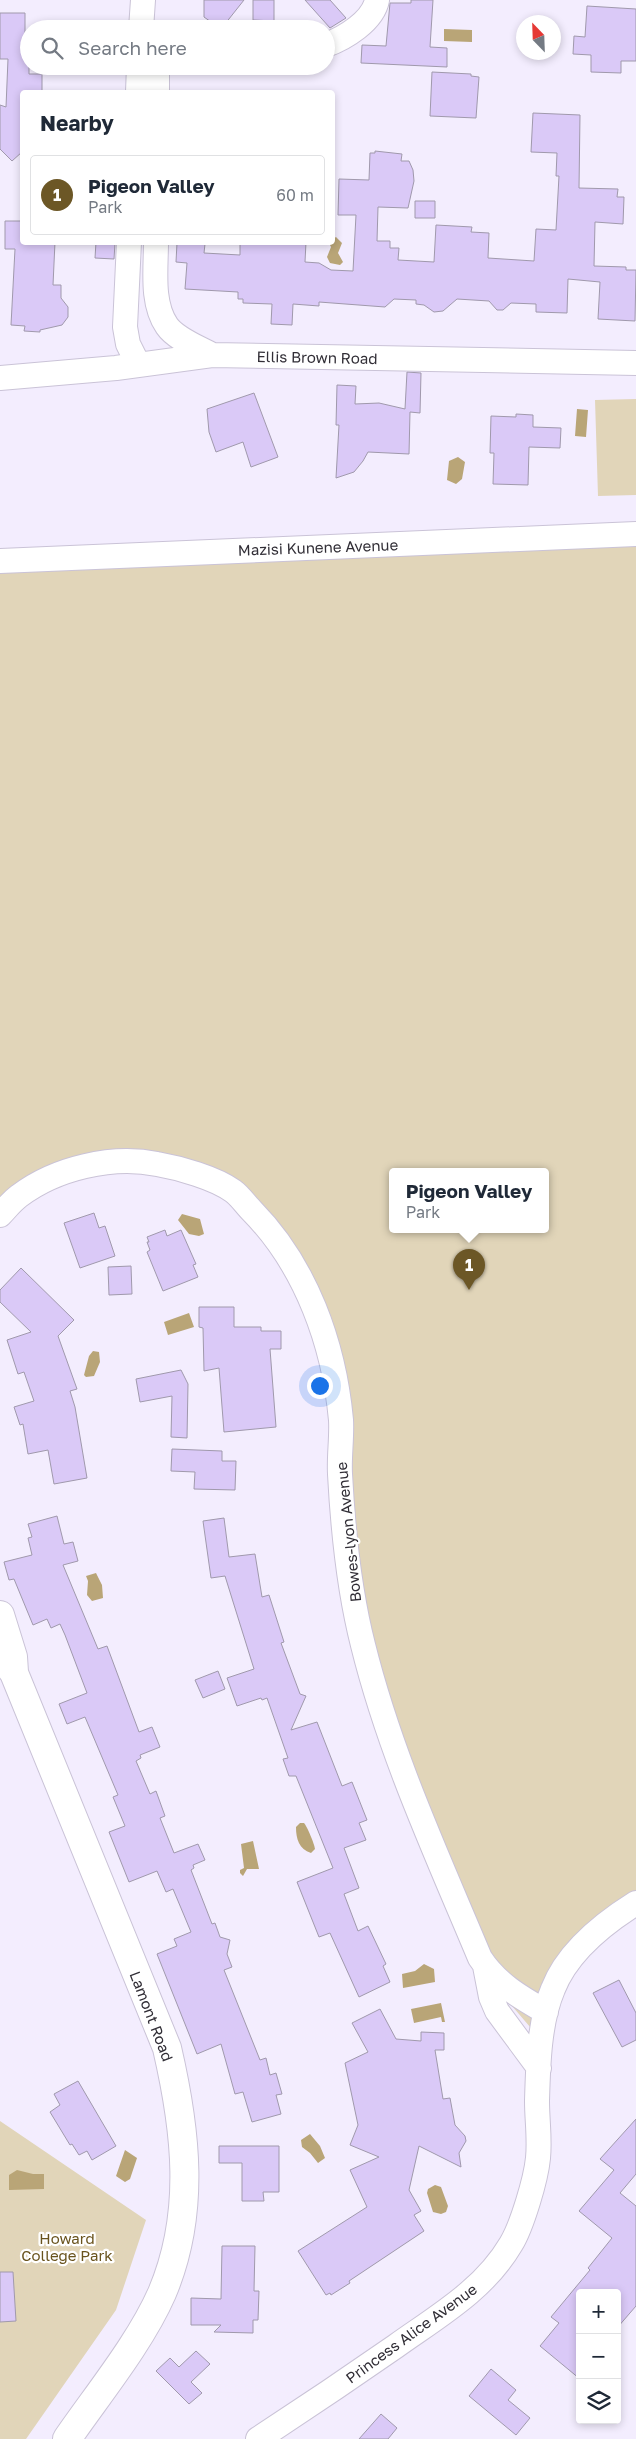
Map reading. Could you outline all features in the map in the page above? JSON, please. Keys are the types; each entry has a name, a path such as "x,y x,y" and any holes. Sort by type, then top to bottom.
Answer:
{"street":[{"path":"145,20 153,0"},
{"path":"153,0 156,20"},
{"path":"335,42 365,21 372,12 376,0"},
{"path":"138,90 139,75"},
{"path":"156,90 157,75"},
{"path":"129,245 125,327 128,344 138,364"},
{"path":"156,245 156,290 159,310 167,327 180,338 212,355"},
{"name":"Ellis Brown Road","path":"0,378 212,355 636,363"},
{"name":"Mazisi Kunene Avenue","path":"0,561 636,534"},
{"name":"Bowes-lyon Avenue","path":"0,1215 18,1196 56,1175 99,1164 144,1161 185,1169 233,1191 277,1239 301,1276 321,1328 334,1374 341,1422 339,1472 348,1560 362,1641 380,1710 403,1775 486,1966 505,1987 546,2012"},
{"name":"Lamont Road","path":"0,1615 13,1657 4,1661 167,2048 179,2098 185,2148 184,2209 174,2258 162,2293 145,2325 67,2439"},
{"name":"Princess Alice Avenue","path":"258,2439 335,2389 464,2298 491,2272 512,2243 532,2183 538,2158 537,2101 546,2012 553,1989 568,1962 593,1936 636,1903"},
{"path":"486,1966 491,1997 497,2011 540,2068"}],"green space":[{"path":"636,399 636,495 598,496 595,400"},
{"path":"636,546 636,1906 601,1927 536,2034 482,1971 377,1713 342,1473 311,1311 252,1215 181,1172 99,1169 0,1211 0,570"},
{"name":"Howard College Park","path":"0,2121 146,2220 116,2310 26,2439 0,2439"}],"shaded area":[{"path":"444,29 472,30 472,42 444,41"},
{"path":"335,238 342,243 338,253 343,262 340,265 330,263 327,257 330,245 335,245"},
{"path":"577,409 588,410 586,437 575,436"},
{"path":"458,457 465,462 462,479 456,484 447,480 449,461"},
{"path":"182,1214 200,1219 204,1234 199,1236 189,1234 178,1220"},
{"path":"189,1313 194,1327 168,1335 164,1322"},
{"path":"93,1351 99,1352 100,1362 94,1376 86,1377 84,1375 89,1356"},
{"path":"96,1573 102,1585 103,1598 92,1601 87,1595 88,1581 86,1576"},
{"path":"300,1823 304,1823 312,1840 315,1849 311,1853 301,1846 298,1839 296,1827"},
{"path":"253,1841 259,1869 247,1869 243,1876 240,1873 240,1870 244,1868 241,1844"},
{"path":"424,1964 434,1969 435,1982 403,1988 402,1974 415,1971"},
{"path":"441,2003 445,2022 442,2022 441,2017 414,2023 411,2009"},
{"path":"310,2134 320,2146 325,2158 318,2163 302,2147 301,2140"},
{"path":"125,2150 137,2158 130,2179 125,2182 116,2176"},
{"path":"17,2170 33,2174 44,2174 44,2189 9,2190 9,2175"},
{"path":"435,2185 441,2187 448,2206 446,2212 441,2214 433,2212 427,2193 428,2189"}],"building":[{"path":"204,0 244,0 228,20 208,20 204,17"},
{"path":"253,0 274,0 274,20 253,20"},
{"path":"305,0 330,0 346,18 335,25 335,20 323,20"},
{"path":"411,0 433,0 430,47 447,48 447,67 361,63 362,45 386,46 390,3 411,3"},
{"path":"587,6 636,9 636,61 621,61 621,73 591,72 591,55 573,54 574,36 585,37"},
{"path":"0,13 25,13 25,20 20,20 20,75 42,75 42,90 20,90 20,154 12,161 0,149 0,105 6,107 8,59 0,59"},
{"path":"432,72 471,74 471,76 479,77 476,118 430,116"},
{"path":"533,113 580,115 579,188 618,189 617,197 624,197 623,224 595,222 594,266 626,267 626,270 636,270 635,321 598,319 600,282 568,279 567,313 536,312 536,304 511,303 503,310 497,310 489,301 457,299 443,311 434,312 424,305 416,304 416,300 394,299 385,307 319,302 319,306 293,304 292,325 271,324 272,304 243,303 243,299 238,299 238,292 185,289 187,263 176,262 177,245 205,245 204,253 240,255 240,245 306,245 305,262 319,263 331,270 353,271 356,215 338,215 339,179 369,180 370,153 375,153 375,151 402,154 401,161 409,161 413,170 414,181 408,208 378,207 377,241 390,241 390,248 399,248 398,260 434,262 436,225 472,227 471,232 489,233 488,258 534,261 536,229 556,230 559,176 556,176 557,153 531,152"},
{"path":"415,201 435,201 435,218 415,218"},
{"path":"5,221 20,221 20,245 55,245 53,285 61,285 61,298 68,307 68,317 62,325 40,330 40,332 24,331 25,326 11,325 15,249 5,249"},
{"path":"96,245 115,245 114,259 95,258"},
{"path":"407,372 421,373 420,413 410,412 409,454 368,452 354,472 336,478 339,425 336,425 337,385 356,386 355,404 379,403 405,409"},
{"path":"254,393 278,457 251,467 243,442 216,452 209,432 207,409"},
{"path":"516,414 533,415 533,427 561,428 560,448 529,447 528,485 493,484 494,453 490,453 491,416 516,417"},
{"path":"94,1213 99,1228 105,1226 115,1256 80,1268 64,1223"},
{"path":"165,1230 167,1236 181,1230 196,1264 193,1265 198,1277 163,1291 147,1252 150,1250 147,1237"},
{"path":"131,1266 132,1294 109,1295 108,1267"},
{"path":"21,1268 74,1320 58,1336 77,1389 70,1391 75,1407 87,1478 54,1484 48,1450 28,1454 23,1424 20,1425 14,1407 34,1401 24,1372 18,1374 7,1340 31,1332 0,1302 0,1290"},
{"path":"199,1307 234,1307 234,1327 261,1327 261,1331 281,1331 281,1349 270,1349 276,1427 224,1432 219,1368 204,1371 203,1328 199,1327"},
{"path":"181,1370 188,1384 187,1438 171,1437 172,1396 140,1402 136,1379"},
{"path":"172,1449 222,1451 222,1461 236,1461 235,1490 194,1489 195,1472 171,1471"},
{"path":"57,1516 64,1544 73,1542 78,1561 63,1565 98,1649 107,1646 139,1732 152,1727 160,1747 140,1755 141,1758 136,1761 150,1794 156,1791 165,1816 160,1818 174,1853 198,1844 205,1860 193,1865 194,1868 191,1870 212,1924 215,1923 220,1937 230,1940 227,1954 232,1967 224,1970 260,2060 266,2058 270,2075 276,2073 282,2094 276,2095 281,2114 252,2122 243,2092 235,2094 221,2044 197,2054 157,1954 177,1946 174,1939 191,1932 173,1889 166,1892 157,1871 129,1882 109,1832 125,1826 113,1797 118,1795 85,1717 67,1724 59,1704 87,1693 65,1635 60,1624 51,1628 47,1619 33,1625 14,1579 9,1580 4,1562 32,1555 28,1538 32,1537 28,1524"},
{"path":"224,1518 229,1557 255,1554 262,1597 269,1595 284,1642 281,1643 300,1694 306,1696 291,1730 317,1722 342,1786 352,1782 367,1820 359,1823 366,1840 344,1848 359,1888 344,1894 358,1931 368,1926 386,1964 383,1966 390,1982 359,1997 330,1933 319,1937 297,1882 333,1868 296,1776 289,1776 283,1759 288,1758 267,1698 262,1700 261,1698 237,1706 227,1678 254,1669 225,1576 211,1578 203,1521"},
{"path":"218,1671 225,1689 203,1698 195,1680"},
{"path":"619,1980 636,2013 636,2040 622,2047 593,1993"},
{"path":"380,2009 396,2039 421,2041 421,2032 444,2033 444,2050 435,2050 443,2099 450,2098 455,2125 465,2136 466,2141 459,2153 461,2167 419,2146 409,2190 421,2211 414,2215 424,2231 349,2281 350,2283 331,2295 330,2293 326,2295 298,2251 367,2207 350,2170 379,2157 350,2145 358,2125 345,2063 368,2052 352,2023"},
{"path":"78,2081 116,2146 92,2160 87,2151 79,2155 72,2144 70,2145 50,2112 60,2105 54,2094"},
{"path":"636,2119 636,2174 620,2193 636,2206 636,2306 621,2323 621,2289 576,2289 576,2376 540,2346 559,2323 551,2317 590,2270 588,2268 612,2238 579,2211 614,2170 600,2159"},
{"path":"219,2146 279,2146 279,2192 263,2192 264,2201 242,2201 242,2163 219,2163"},
{"path":"222,2246 255,2246 254,2291 259,2291 258,2320 253,2320 253,2333 214,2332 221,2325 191,2325 191,2298 221,2299"},
{"path":"0,2272 13,2272 16,2321 0,2322"},
{"path":"196,2351 210,2364 191,2382 202,2393 189,2404 156,2371 170,2358 179,2367"},
{"path":"491,2369 516,2390 508,2400 530,2418 516,2435 469,2396"},
{"path":"381,2414 397,2428 388,2439 359,2439"}],"place":[{"name":"Pigeon Valley","path":"469,1290"}]}
